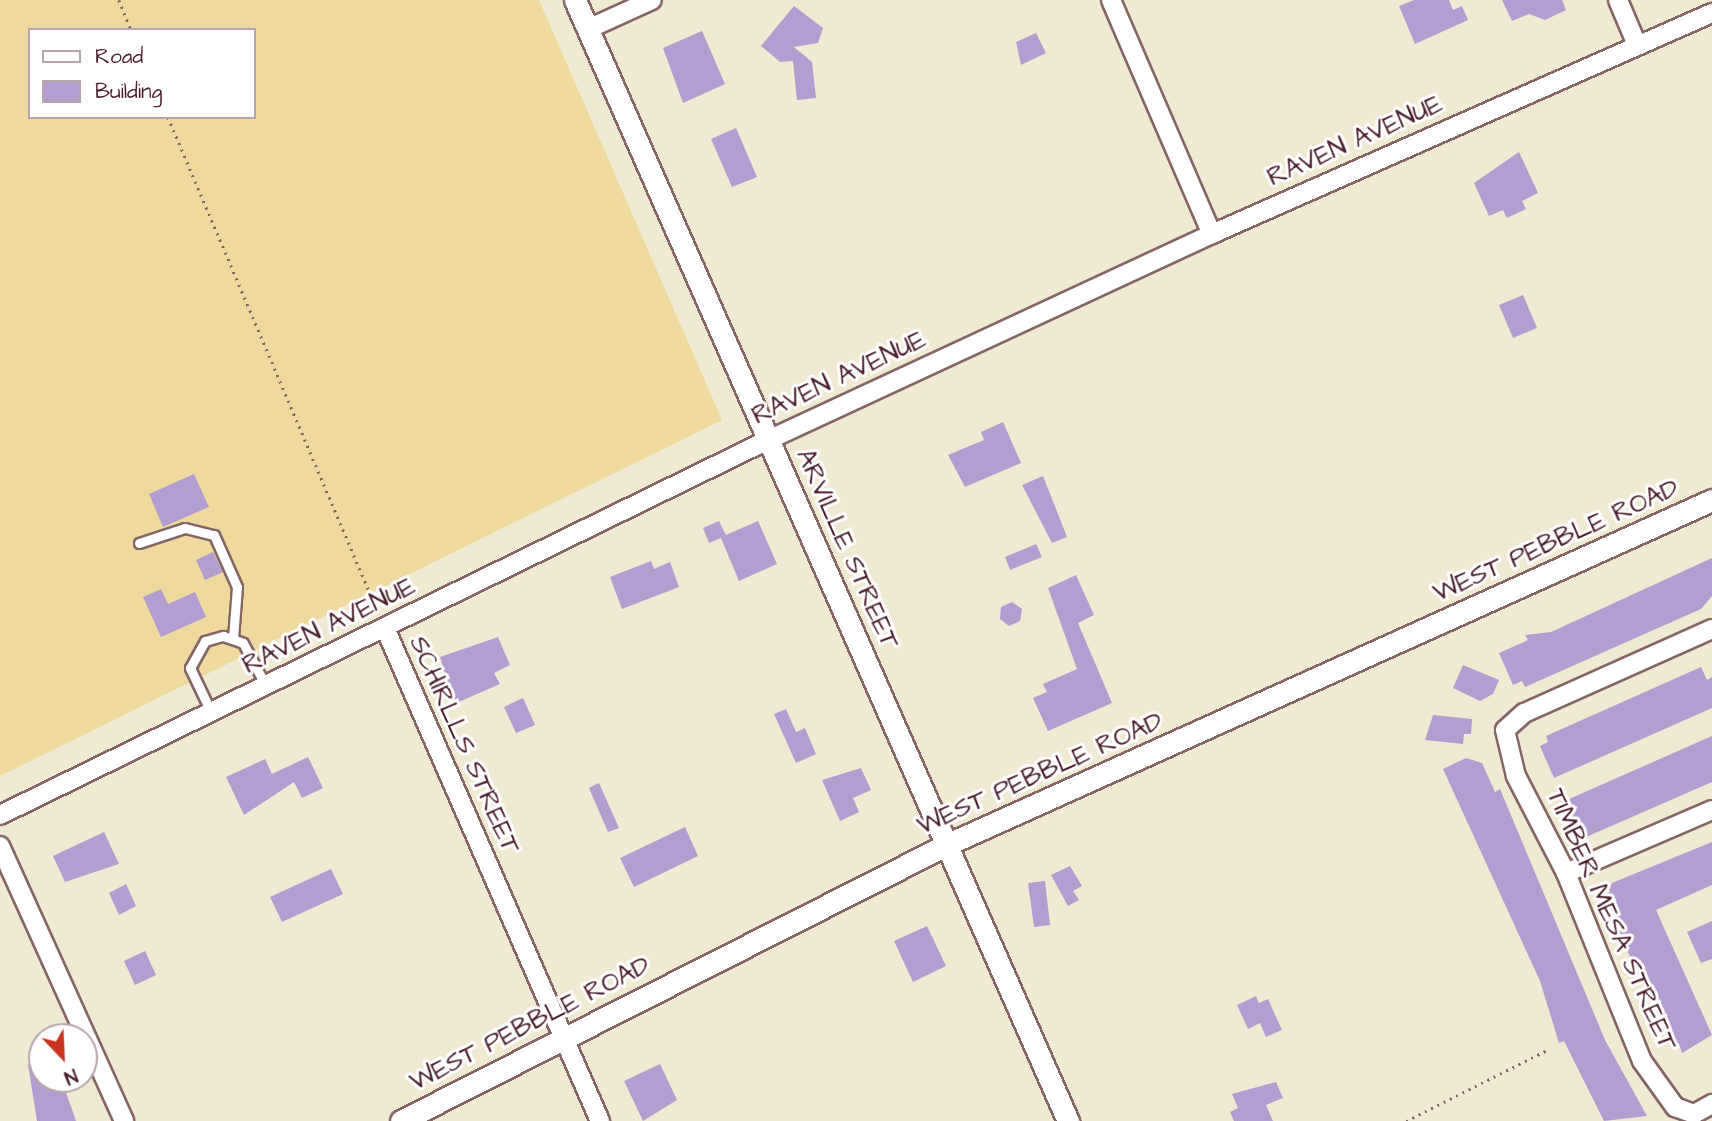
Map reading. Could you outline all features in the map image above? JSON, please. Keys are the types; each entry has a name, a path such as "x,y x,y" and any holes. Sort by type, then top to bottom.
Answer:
{"street":[{"name":"ARVILLE STREET","path":"575,0 1068,1121"},
{"path":"587,29 652,0"},
{"path":"1111,0 1212,234"},
{"path":"1618,0 1637,45"},
{"name":"RAVEN AVENUE","path":"0,815 768,440 1212,234 1712,13"},
{"name":"WEST PEBBLE ROAD","path":"401,1121 946,845 1712,500"},
{"name":"SCHIRLLS STREET","path":"384,628 600,1121"},
{"name":"TIMBER MESA STREET","path":"1712,629 1524,713 1505,730 1516,776 1566,873 1642,1060 1675,1107 1694,1114 1712,1104"},
{"path":"1566,873 1712,810"},
{"path":"0,846 124,1121"}],"lane":[{"path":"139,543 185,528 214,535 237,587 233,638"},
{"path":"211,712 192,677 191,659 205,641 233,638 248,649 266,686"}],"path":[{"path":"119,0 130,28"},
{"name":"SCHIRLLS STREET","path":"169,119 384,628"},
{"path":"1406,1121 1549,1049"}],"sand":[{"path":"0,0 539,0 722,420 0,776"}],"building":[{"path":"1414,0 1449,0 1453,10 1462,6 1468,20 1415,44 1399,6"},
{"path":"1502,0 1562,0 1566,10 1545,20 1529,14 1512,21"},
{"path":"794,6 823,28 818,43 794,47 812,62 816,98 797,100 793,61 780,62 761,46"},
{"path":"702,31 725,84 683,103 663,48"},
{"path":"1036,33 1046,53 1021,65 1016,42"},
{"path":"736,128 757,177 732,187 711,139"},
{"path":"1519,152 1538,193 1522,201 1526,209 1507,218 1503,210 1489,216 1474,183"},
{"path":"1523,295 1537,328 1513,338 1499,305"},
{"path":"1003,422 1021,463 965,487 948,455 984,440 981,432"},
{"path":"194,474 209,507 163,527 149,494"},
{"path":"1043,476 1067,537 1052,543 1022,485"},
{"path":"719,521 726,535 758,521 777,564 739,581 721,538 709,543 703,528"},
{"path":"1036,544 1042,557 1010,570 1005,557"},
{"path":"213,552 223,572 205,580 196,560"},
{"path":"1712,558 1712,596 1701,609 1525,687 1522,681 1513,685 1499,653 1528,640 1525,635 1551,632"},
{"path":"651,561 654,569 670,562 679,587 622,609 610,577"},
{"path":"1076,575 1094,615 1078,623 1112,703 1048,731 1033,698 1047,692 1043,684 1077,669 1048,588"},
{"path":"161,589 168,604 195,592 206,617 161,637 143,597"},
{"path":"1012,602 1022,609 1020,621 1009,626 1000,619 1001,607"},
{"path":"498,637 510,665 494,673 500,684 454,704 440,657"},
{"path":"1463,665 1499,680 1493,694 1480,701 1453,688"},
{"path":"1701,667 1707,680 1712,677 1712,708 1554,778 1540,746 1548,742 1546,736"},
{"path":"523,698 535,725 516,733 504,707"},
{"path":"786,709 796,732 805,728 816,754 796,763 774,714"},
{"path":"1433,715 1472,719 1471,734 1464,734 1463,744 1425,740"},
{"path":"1712,736 1712,782 1577,841 1560,803"},
{"path":"308,757 323,788 302,798 294,782 244,815 226,777 265,759 272,774"},
{"path":"1466,758 1482,763 1495,792 1500,789 1605,1040 1647,1116 1604,1121 1564,1041 1559,1043 1540,981 1443,769"},
{"path":"861,768 871,790 853,798 859,812 840,821 822,780"},
{"path":"599,783 619,828 608,832 589,788"},
{"path":"685,827 698,856 634,887 620,858"},
{"path":"104,832 119,864 65,882 53,856"},
{"path":"1712,842 1712,885 1656,910 1712,1035 1682,1053 1679,1044 1672,1047 1602,896 1610,892 1607,885"},
{"path":"1070,866 1082,886 1073,891 1079,900 1068,906 1051,875"},
{"path":"331,869 343,894 282,922 270,897"},
{"path":"1045,881 1050,925 1034,927 1028,883"},
{"path":"126,884 136,906 119,915 109,893"},
{"path":"1712,921 1712,959 1701,963 1687,932"},
{"path":"927,926 946,966 913,982 894,941"},
{"path":"145,951 156,975 135,985 124,961"},
{"path":"1256,996 1259,1003 1268,999 1282,1030 1266,1037 1260,1023 1248,1029 1237,1005"},
{"path":"660,1064 677,1100 643,1121 624,1081"},
{"path":"1276,1082 1283,1098 1266,1105 1273,1121 1234,1121 1230,1112 1238,1108 1232,1094"},
{"path":"33,1093 66,1093 76,1121 37,1121"}]}
